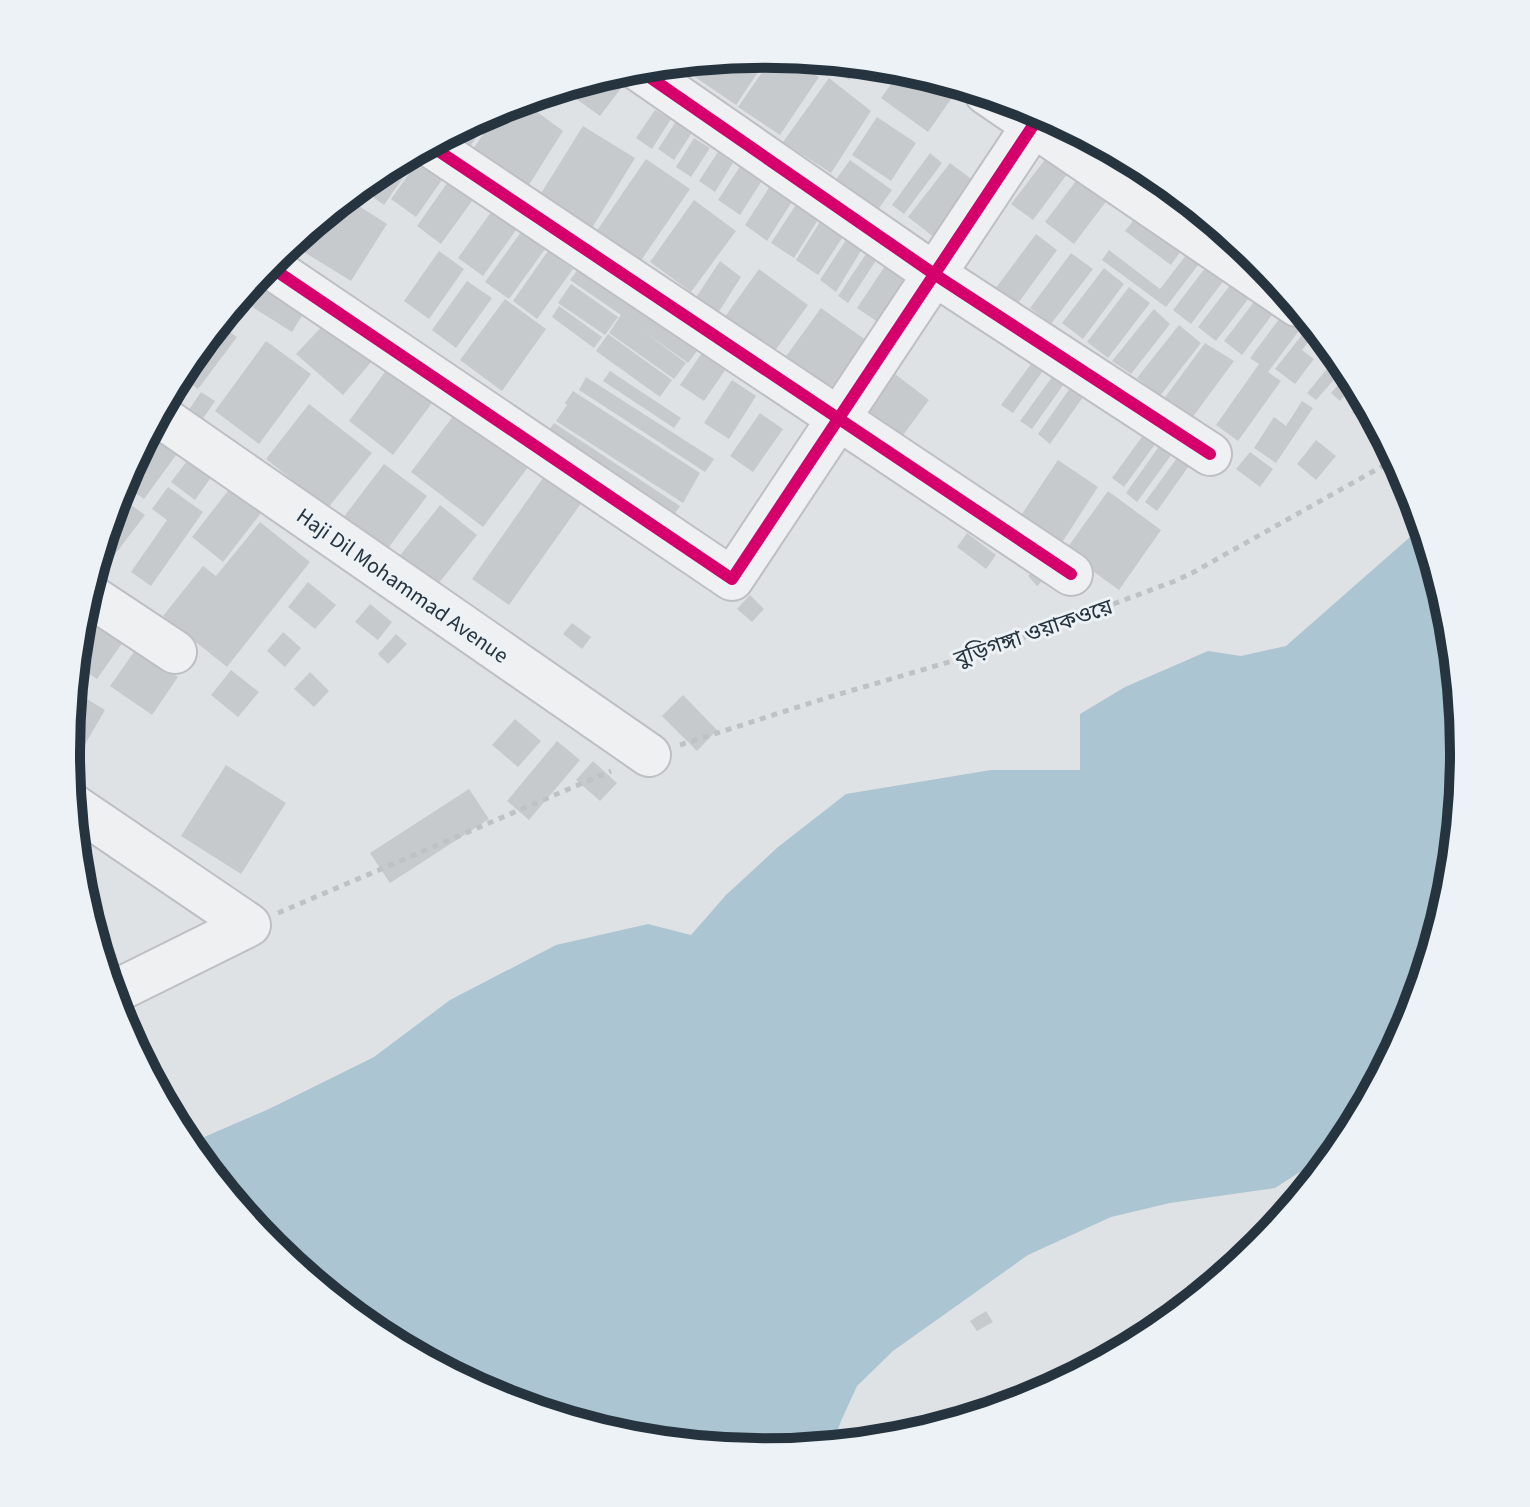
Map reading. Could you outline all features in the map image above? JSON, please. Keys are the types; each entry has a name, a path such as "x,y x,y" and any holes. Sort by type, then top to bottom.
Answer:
{"street":[{"path":"651,78 934,274 1210,454"},
{"path":"277,272 732,579 1034,123"},
{"path":"1059,135 1256,276"},
{"path":"439,151 1071,574"},
{"name":"Haji Dil Mohammad Avenue","path":"166,420 649,755"},
{"path":"97,601 175,652"},
{"path":"82,812 249,925 121,988"}],"water":[{"path":"1414,534 1427,576 1445,664 1450,754 1445,843 1427,931 1414,974 1380,1057 1335,1134 1315,1162 1275,1188 1170,1203 1111,1217 1028,1255 893,1351 857,1386 836,1435 720,1438 631,1426 545,1403 462,1368 384,1323 313,1269 250,1205 199,1139 374,1057 450,1000 556,945 648,924 691,935 726,895 778,847 846,794 991,770 1080,770 1080,714 1125,687 1208,651 1241,656 1286,646"}],"building":[{"path":"761,68 736,105 695,77 699,71"},
{"path":"765,68 807,69 819,77 780,135 738,107"},
{"path":"839,72 853,74 849,80"},
{"path":"829,78 871,111 831,173 783,142"},
{"path":"894,80 954,95 928,132 881,98"},
{"path":"626,82 600,116 572,96"},
{"path":"533,109 563,131 529,185 474,148 487,127"},
{"path":"655,110 671,119 652,149 636,138"},
{"path":"877,117 916,143 891,181 852,155"},
{"path":"677,120 693,131 674,160 658,149"},
{"path":"583,126 635,158 592,228 540,195"},
{"path":"480,130 470,147 460,140"},
{"path":"694,138 710,148 691,177 676,167"},
{"path":"1053,149 1074,165 1033,220 1011,204"},
{"path":"718,152 733,163 715,192 699,181"},
{"path":"930,153 942,163 904,214 892,205"},
{"path":"433,154 451,167 416,217 391,199 422,160"},
{"path":"646,159 690,189 640,262 596,232"},
{"path":"850,160 892,190 874,215 832,185"},
{"path":"950,163 982,187 940,242 908,217"},
{"path":"741,165 763,179 740,215 718,200"},
{"path":"410,167 384,205 369,195"},
{"path":"1085,169 1114,191 1074,244 1045,222"},
{"path":"452,176 477,194 441,244 417,226"},
{"path":"772,183 795,197 767,241 745,225"},
{"path":"694,200 736,231 691,292 650,262"},
{"path":"799,200 821,215 794,258 771,243"},
{"path":"356,204 387,224 351,281 300,250"},
{"path":"494,208 519,226 483,276 458,258"},
{"path":"1140,212 1185,245 1171,265 1125,231"},
{"path":"823,217 846,232 818,275 796,260"},
{"path":"521,232 545,249 509,299 485,282"},
{"path":"850,234 865,244 836,292 820,280"},
{"path":"1036,234 1057,250 1016,306 995,289"},
{"path":"870,248 879,256 848,303 838,296"},
{"path":"1109,250 1160,289 1190,250 1202,260 1166,307 1102,260"},
{"path":"439,251 464,269 429,319 404,301"},
{"path":"548,251 573,269 537,319 513,301"},
{"path":"1071,253 1093,269 1051,324 1030,308"},
{"path":"720,261 741,277 718,313 695,299"},
{"path":"1209,263 1227,276 1191,324 1173,310"},
{"path":"582,264 700,347 688,363 643,331 686,363 674,379 609,333 621,315 570,280"},
{"path":"885,266 913,287 888,329 857,308"},
{"path":"1104,268 1124,284 1083,339 1062,323"},
{"path":"759,269 808,305 766,363 717,328"},
{"path":"271,279 308,306 292,332 248,304"},
{"path":"1234,280 1252,294 1216,341 1198,327"},
{"path":"467,281 492,298 456,348 432,330"},
{"path":"571,284 618,317 605,335 558,303"},
{"path":"1129,287 1150,303 1108,358 1087,342"},
{"path":"1260,294 1278,307 1242,355 1224,341"},
{"path":"505,299 546,329 502,391 460,360"},
{"path":"559,306 602,337 594,348 552,317"},
{"path":"821,308 870,343 826,393 779,366"},
{"path":"1154,309 1170,324 1131,374 1112,361"},
{"path":"1286,310 1288,312 1302,327 1268,372 1281,381 1238,441 1216,425 1259,364 1250,358"},
{"path":"329,319 373,360 343,395 296,354"},
{"path":"1179,325 1201,343 1160,396 1137,378"},
{"path":"227,329 237,337 198,389 189,383"},
{"path":"1305,331 1311,339 1302,350 1314,359 1295,384 1275,369"},
{"path":"608,334 672,380 660,397 596,351"},
{"path":"266,341 311,374 259,444 215,411"},
{"path":"1205,343 1234,361 1192,418 1163,400"},
{"path":"706,347 730,363 704,401 680,385"},
{"path":"1041,350 1052,358 1013,413 1001,405"},
{"path":"393,361 438,395 393,455 349,421"},
{"path":"1060,366 1071,374 1032,429 1020,421"},
{"path":"1330,366 1337,376 1316,400 1307,393"},
{"path":"610,371 681,418 674,428 603,381"},
{"path":"895,374 929,400 901,438 866,413"},
{"path":"586,377 714,459 705,472 579,390"},
{"path":"732,380 756,396 729,439 704,423"},
{"path":"1075,381 1088,390 1050,444 1038,434"},
{"path":"1341,382 1347,393 1340,401 1331,393"},
{"path":"573,391 700,473 683,503 556,421"},
{"path":"201,392 215,401 200,423 186,414"},
{"path":"1302,401 1313,408 1276,463 1254,448 1274,417 1286,426"},
{"path":"463,403 535,458 483,527 411,472"},
{"path":"309,404 372,453 328,508 266,459"},
{"path":"1356,407 1362,417 1361,419 1352,412"},
{"path":"760,413 783,429 753,472 730,456"},
{"path":"554,423 680,506 669,522 543,439"},
{"path":"1152,423 1164,432 1124,487 1112,478"},
{"path":"161,430 182,447 144,499 132,491"},
{"path":"1165,438 1177,447 1137,502 1126,493"},
{"path":"1316,440 1336,456 1316,480 1297,464"},
{"path":"1185,447 1196,456 1157,511 1145,502"},
{"path":"196,449 219,466 195,500 171,482"},
{"path":"1250,452 1273,469 1260,487 1236,469"},
{"path":"557,458 594,485 509,605 472,579"},
{"path":"1058,460 1098,487 1061,544 1020,517"},
{"path":"384,464 427,496 386,551 343,518"},
{"path":"241,474 272,499 223,562 192,537"},
{"path":"168,487 203,512 151,586 131,572 167,520 152,509"},
{"path":"1108,491 1161,530 1119,590 1065,551"},
{"path":"128,502 145,515 106,566"},
{"path":"440,505 477,535 435,588 398,558"},
{"path":"260,522 310,562 227,667 163,616 203,566 216,576"},
{"path":"967,533 996,555 986,569 957,547"},
{"path":"1040,564 1049,574 1037,586 1028,576"},
{"path":"308,582 336,605 315,629 288,607"},
{"path":"750,595 764,609 752,622 737,609"},
{"path":"370,604 392,622 378,640 355,622"},
{"path":"93,621 123,642 97,679 84,671"},
{"path":"572,623 591,637 582,649 563,634"},
{"path":"283,632 301,648 285,667 267,651"},
{"path":"396,634 407,644 388,664 378,654"},
{"path":"136,649 178,677 152,715 110,686"},
{"path":"231,670 259,692 238,717 211,695"},
{"path":"310,672 329,691 314,707 294,689"},
{"path":"683,695 717,730 697,751 662,716"},
{"path":"82,696 105,710 80,753"},
{"path":"515,719 541,741 518,767 492,745"},
{"path":"557,741 580,760 529,820 507,801"},
{"path":"593,761 617,783 600,801 576,780"},
{"path":"226,765 286,803 241,874 181,836"},
{"path":"469,789 489,819 390,883 370,853"},
{"path":"986,1311 993,1322 977,1331 970,1321"}],"cycle path":[{"path":"651,78 934,274 1210,454"},
{"path":"277,272 732,579 1034,123"},
{"path":"439,151 1071,574"}]}
